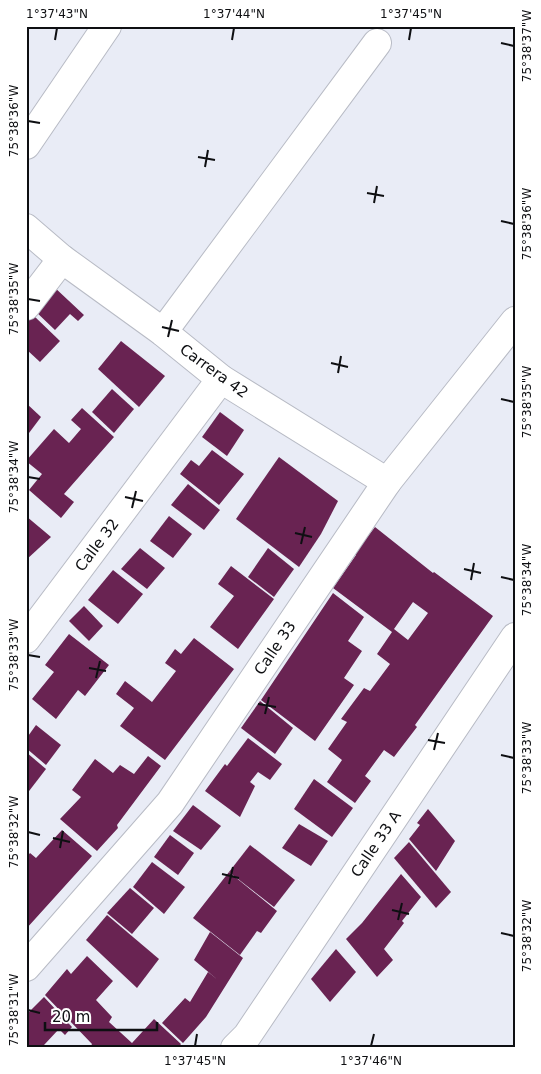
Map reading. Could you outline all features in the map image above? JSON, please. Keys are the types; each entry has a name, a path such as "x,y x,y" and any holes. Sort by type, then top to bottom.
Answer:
{"street":[{"path":"26,145 107,26"},
{"path":"163,332 377,43"},
{"name":"Carrera 42","path":"26,228 62,259 163,332 221,379 387,482"},
{"path":"26,306 62,259"},
{"name":"Calle 33","path":"26,967 170,803 387,482 515,321"},
{"name":"Calle 32","path":"26,639 221,379"},
{"name":"Calle 33 A","path":"235,1048 247,1036 515,637"}],"building":[{"path":"53,286 84,315 78,321 70,314 55,330 33,309"},
{"path":"33,315 60,341 40,362 26,349 26,322"},
{"path":"121,341 165,376 139,407 98,369"},
{"path":"112,389 134,409 114,433 92,412"},
{"path":"26,403 41,417 29,433 26,430"},
{"path":"82,408 114,437 64,494 74,502 61,518 29,490 42,474 26,461 54,429 69,443 81,429 71,420"},
{"path":"220,412 244,430 227,456 202,437"},
{"path":"212,450 244,474 219,505 180,474 191,460 199,466"},
{"path":"279,457 338,501 321,534 299,567 236,519"},
{"path":"188,484 220,510 204,530 171,505"},
{"path":"26,516 51,537 26,560"},
{"path":"169,516 192,534 173,558 150,541"},
{"path":"375,527 433,573 493,616 415,725 417,727 394,757 384,750 365,776 371,781 355,803 327,782 342,760 328,749 347,722 341,719 364,688 370,691 390,664 377,654 392,632 333,588 356,555 354,554","holes":["413,602 428,613 408,640 394,629"]},
{"path":"140,548 165,568 147,589 121,569"},
{"path":"268,548 294,569 274,597 248,577"},
{"path":"231,566 274,599 238,649 210,627 234,596 218,584"},
{"path":"113,570 143,594 118,624 88,600"},
{"path":"333,593 364,617 348,641 362,651 344,678 354,685 315,741 261,700"},
{"path":"84,606 103,626 89,641 69,621"},
{"path":"69,634 109,665 85,696 78,690 56,719 32,699 54,672 45,665"},
{"path":"194,638 234,669 165,760 120,726 134,708 116,694 125,681 152,702 176,671 165,663 175,649 181,654"},
{"path":"260,701 293,728 275,754 241,728"},
{"path":"36,725 61,745 46,765 26,748 26,739"},
{"path":"248,738 282,764 270,780 258,772 250,782 255,786 240,817 205,791"},
{"path":"26,752 46,769 26,795"},
{"path":"148,756 161,766 117,825 118,828 97,851 60,819 81,797 72,790 95,759 113,773 120,765 134,774"},
{"path":"314,779 353,808 332,837 294,809"},
{"path":"193,805 221,826 201,850 173,831"},
{"path":"428,809 455,841 436,871 409,839 420,825 417,823"},
{"path":"299,824 328,841 311,866 282,848"},
{"path":"62,830 92,856 26,929 26,858 30,853 36,858"},
{"path":"170,835 194,853 178,875 154,857"},
{"path":"409,842 451,892 436,908 394,858"},
{"path":"250,845 295,880 274,907 229,872"},
{"path":"152,862 185,887 164,914 133,887"},
{"path":"229,872 277,911 261,933 257,931 240,955 193,918"},
{"path":"401,874 421,897 402,921 404,923 384,949 393,960 377,977 346,939 362,923"},
{"path":"130,888 154,908 132,934 107,913"},
{"path":"107,915 159,959 137,988 86,940"},
{"path":"210,932 243,958 206,1017 183,1043 162,1023 185,998 190,1002 208,972 218,980 194,960"},
{"path":"336,949 356,972 330,1002 311,979"},
{"path":"87,956 113,981 96,1000 112,1017 109,1022 132,1043 154,1019 181,1044 178,1048 90,1048 92,1044 45,995 67,969 71,974"},
{"path":"44,997 72,1027 65,1035 59,1029 44,1045 46,1048 26,1048 26,1015"}]}
